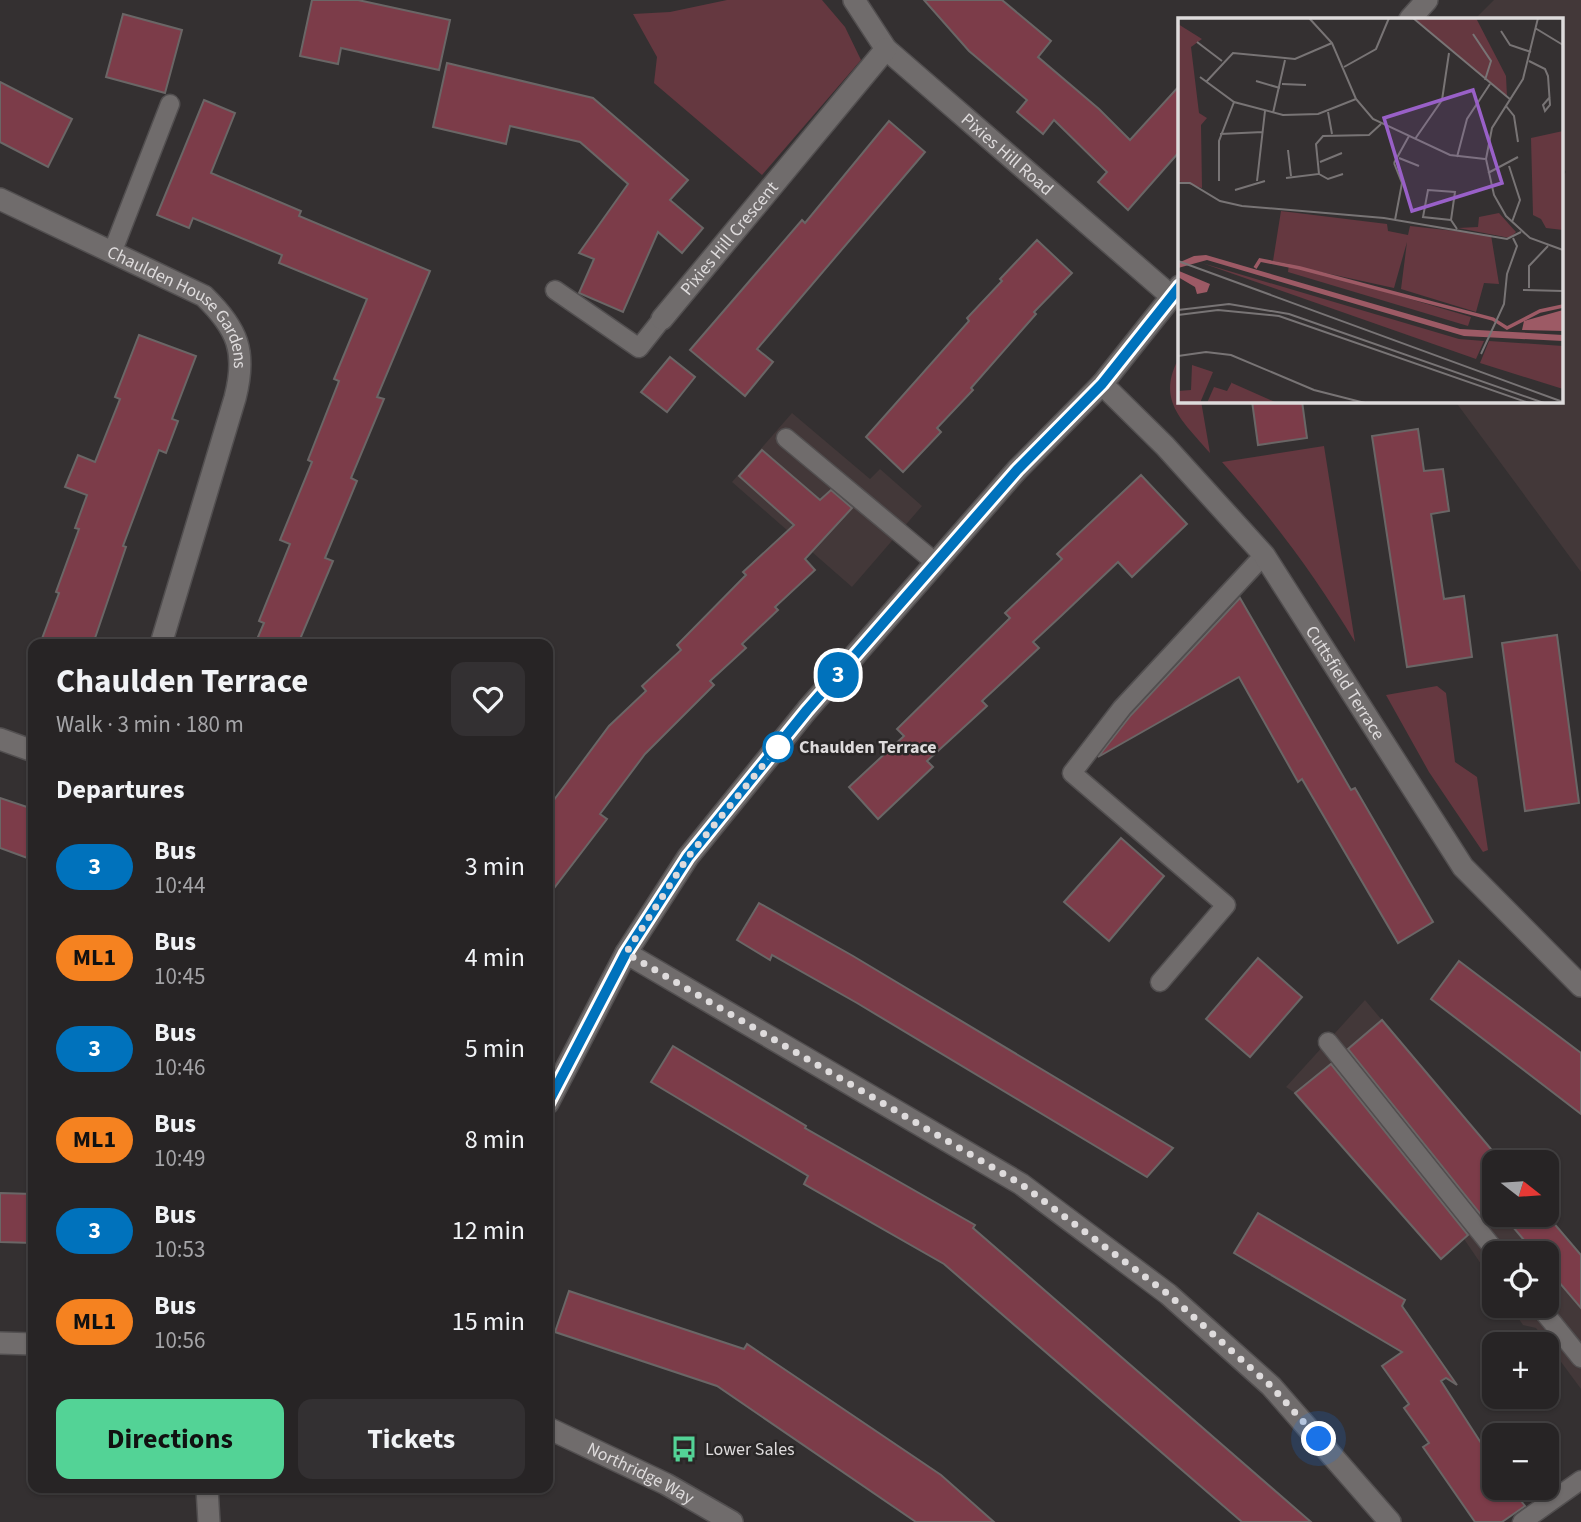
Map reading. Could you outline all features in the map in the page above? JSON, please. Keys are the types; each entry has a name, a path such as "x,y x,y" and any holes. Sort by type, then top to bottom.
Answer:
{"street":[{"name":"Pixies Hill Road","path":"854,0 886,49 1176,291"},
{"path":"1411,18 1427,0"},
{"name":"Pixies Hill Crescent","path":"662,319 886,49"},
{"name":"Chaulden House Gardens","path":"0,199 204,296 225,317 239,346 242,371 235,398 163,639"},
{"path":"553,1093 626,953 688,857 807,710 1017,470 1102,384 1176,291"},
{"name":"Cuttsfield Terrace","path":"1102,384 1165,446 1264,555 1464,867 1581,986"},
{"path":"0,738 28,749"},
{"path":"626,953 1021,1184 1168,1294 1271,1386 1391,1522"},
{"path":"0,1343 28,1344"},
{"name":"Northridge Way","path":"553,1430 666,1484 732,1522"},
{"path":"207,1493 209,1522"}],"lane":[{"path":"111,253 170,104"},
{"name":"Pixies Hill Crescent","path":"555,290 639,348 662,319"},
{"path":"786,438 936,564"},
{"path":"1160,982 1226,905 1072,773 1122,708 1264,555"},
{"path":"1328,1042 1487,1241"},
{"path":"1549,1318 1581,1358"},
{"path":"1522,1522 1581,1480"}],"shaded area":[{"path":"727,0 822,0 845,27 861,60 762,175 654,83 657,57 633,14 670,12"},
{"path":"1494,0 1581,0 1581,572 1456,402 1564,402 1564,18 1476,18"},
{"path":"1178,360 1178,402 1201,402 1210,453 1175,409 1170,385"},
{"path":"792,413 870,479 880,469 922,506 852,587 732,482"},
{"path":"1324,446 1355,642 1293,549 1222,462"},
{"path":"1437,686 1446,693 1455,762 1477,777 1488,850 1483,852 1429,772 1386,695"},
{"path":"1365,1000 1492,1150 1482,1150 1482,1227 1556,1227 1581,1255 1581,1389 1559,1359 1559,1332 1539,1332 1536,1328 1523,1325 1518,1318 1559,1318 1559,1241 1482,1241 1482,1265 1464,1239 1441,1259 1295,1093 1286,1087"}],"building":[{"path":"312,0 358,0 450,20 439,70 341,48 338,64 300,56"},
{"path":"924,0 1002,0 1051,41 1038,57 1099,109 1130,140 1178,87 1178,153 1128,210 1098,182 1107,172 1054,120 1043,134 1017,112 1027,100 969,51"},
{"path":"123,14 182,30 165,93 106,77"},
{"path":"447,63 593,98 688,180 670,200 703,228 682,253 658,232 623,312 579,293 594,259 579,253 628,184 580,142 510,126 506,144 433,127"},
{"path":"0,82 72,119 48,167 0,142"},
{"path":"204,100 235,113 211,173 301,211 299,216 430,271 377,397 384,399 351,478 357,481 325,558 333,561 300,639 257,639 264,623 259,621 290,544 280,540 312,462 308,460 339,381 334,379 367,299 279,263 282,255 193,218 189,228 157,215"},
{"path":"889,121 925,152 757,349 773,362 745,396 690,350 802,220 805,223"},
{"path":"1037,240 1072,273 1034,312 1036,314 971,388 973,390 937,428 941,432 903,472 866,437 969,321 967,318 1002,281 1000,279"},
{"path":"139,335 196,356 172,419 178,421 166,453 159,450 123,546 126,547 95,639 42,639 59,593 56,592 79,529 75,528 87,495 65,487 78,455 95,462 120,399 115,397"},
{"path":"670,357 695,377 667,412 641,392"},
{"path":"1252,402 1302,402 1307,438 1258,445"},
{"path":"1418,429 1424,471 1443,469 1449,511 1431,514 1444,599 1464,596 1472,657 1407,667 1372,436"},
{"path":"762,450 820,500 831,490 852,508 805,559 815,570 775,607 778,610 742,644 746,648 710,681 714,685 645,754 600,814 607,819 553,889 553,801 609,726 646,691 642,686 681,650 677,645 746,575 743,572 794,525 739,476"},
{"path":"1141,475 1187,524 1132,577 1118,562 1033,642 1039,648 982,701 987,706 927,761 933,767 878,819 849,787 904,736 897,729 1010,618 1005,613 1062,559 1057,554"},
{"path":"1240,598 1351,790 1355,788 1433,922 1398,943 1302,779 1298,782 1239,677 1098,757 1131,715"},
{"path":"1557,635 1579,803 1525,811 1502,643"},
{"path":"0,798 28,807 28,858 0,848"},
{"path":"1121,838 1164,876 1109,941 1064,902"},
{"path":"759,903 853,956 1173,1148 1147,1177 857,1003 772,955 770,960 737,940"},
{"path":"1258,958 1302,997 1250,1057 1206,1019"},
{"path":"1459,961 1581,1053 1581,1114 1431,999"},
{"path":"1382,1020 1492,1150 1482,1150 1482,1216 1348,1049"},
{"path":"673,1046 806,1126 805,1128 975,1225 973,1228 1311,1522 1242,1522 944,1264 804,1184 808,1176 651,1082"},
{"path":"1331,1064 1468,1235 1441,1259 1295,1093"},
{"path":"0,1193 28,1194 28,1243 0,1242"},
{"path":"1258,1213 1405,1300 1402,1306 1457,1385 1446,1378 1441,1381 1482,1444 1482,1500 1520,1500 1525,1506 1502,1522 1475,1522 1423,1447 1429,1443 1404,1408 1409,1404 1382,1366 1402,1352 1234,1253"},
{"path":"1513,1227 1557,1227 1581,1255 1581,1308 1559,1282 1559,1241 1525,1241"},
{"path":"569,1291 744,1349 747,1344 941,1475 994,1522 916,1522 717,1386 555,1332"}],"bus line":[{"name":"3","path":"553,1092 575,1045 626,953 688,857 807,710 1017,470 1102,384 1178,288"}],"place":[{"name":"Chaulden Terrace","path":"778,747"},
{"name":"Lower Sales","path":"684,1449"}],"route":[{"path":"778,747 688,857 626,953 1021,1184 1168,1294 1271,1386 1319,1439"}]}
